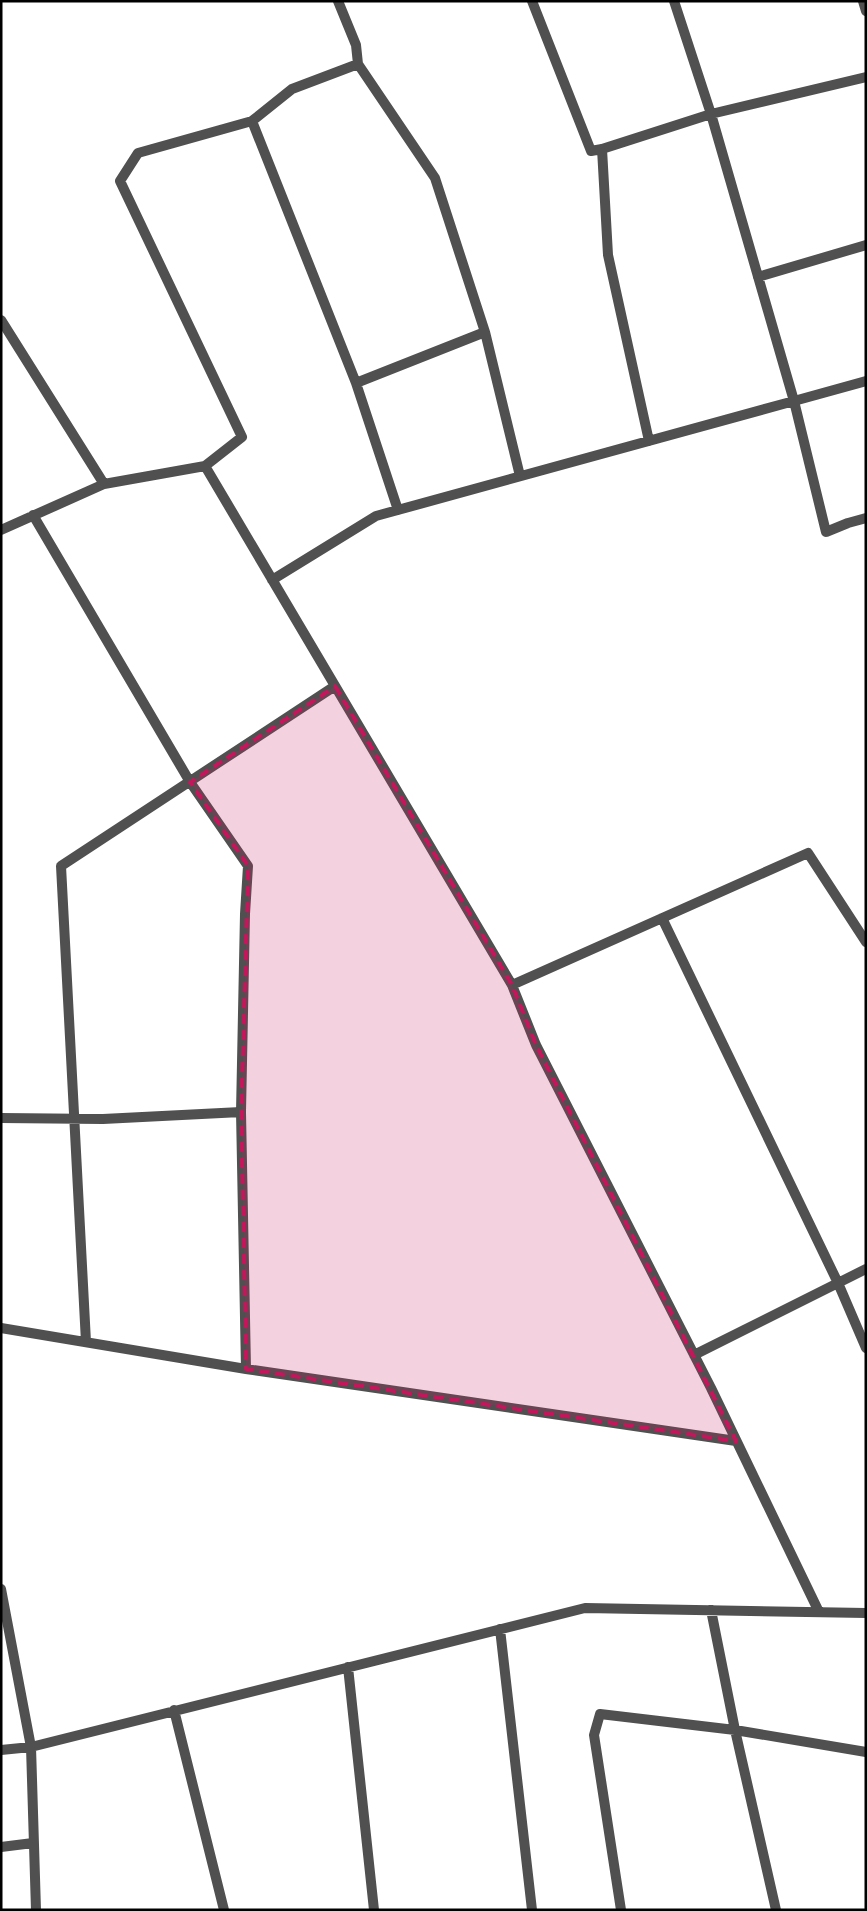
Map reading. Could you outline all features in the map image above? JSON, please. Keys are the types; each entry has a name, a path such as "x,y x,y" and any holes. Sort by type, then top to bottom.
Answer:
{"street":[{"path":"338,1 356,45 358,64 434,178 485,332 520,476"},
{"path":"532,1 591,151 711,114 866,77"},
{"path":"674,1 711,114 794,401 826,532 866,518"},
{"path":"863,1 866,11"},
{"path":"1,530 104,484 205,466 242,437 120,182 138,153 252,121 292,88 358,64"},
{"path":"252,121 356,383 398,510"},
{"path":"602,149 608,255 649,441"},
{"path":"758,277 866,245"},
{"path":"1,320 104,484"},
{"path":"356,383 485,332"},
{"path":"272,580 376,516 866,382"},
{"path":"205,466 512,984 536,1045 694,1355 819,1612"},
{"path":"33,515 190,782 248,866 245,914 241,1112 246,1369"},
{"path":"86,1342 60,866 335,686"},
{"path":"512,984 808,853 866,942"},
{"path":"662,918 838,1283 866,1348"},
{"path":"1,1118 103,1119 241,1112"},
{"path":"694,1355 866,1269"},
{"path":"1,1328 246,1369 736,1441"},
{"path":"1,1590 31,1747 36,1910"},
{"path":"1,1750 31,1747 585,1608 866,1613"},
{"path":"711,1610 735,1730 776,1910"},
{"path":"500,1629 532,1910"},
{"path":"348,1667 374,1910"},
{"path":"174,1710 224,1910"},
{"path":"621,1910 594,1735 600,1714 735,1730 866,1752"},
{"path":"1,1847 33,1843"}],"highlighted area":[{"path":"335,686 512,985 536,1045 736,1441 246,1369 241,1112 248,866 190,782"}]}
